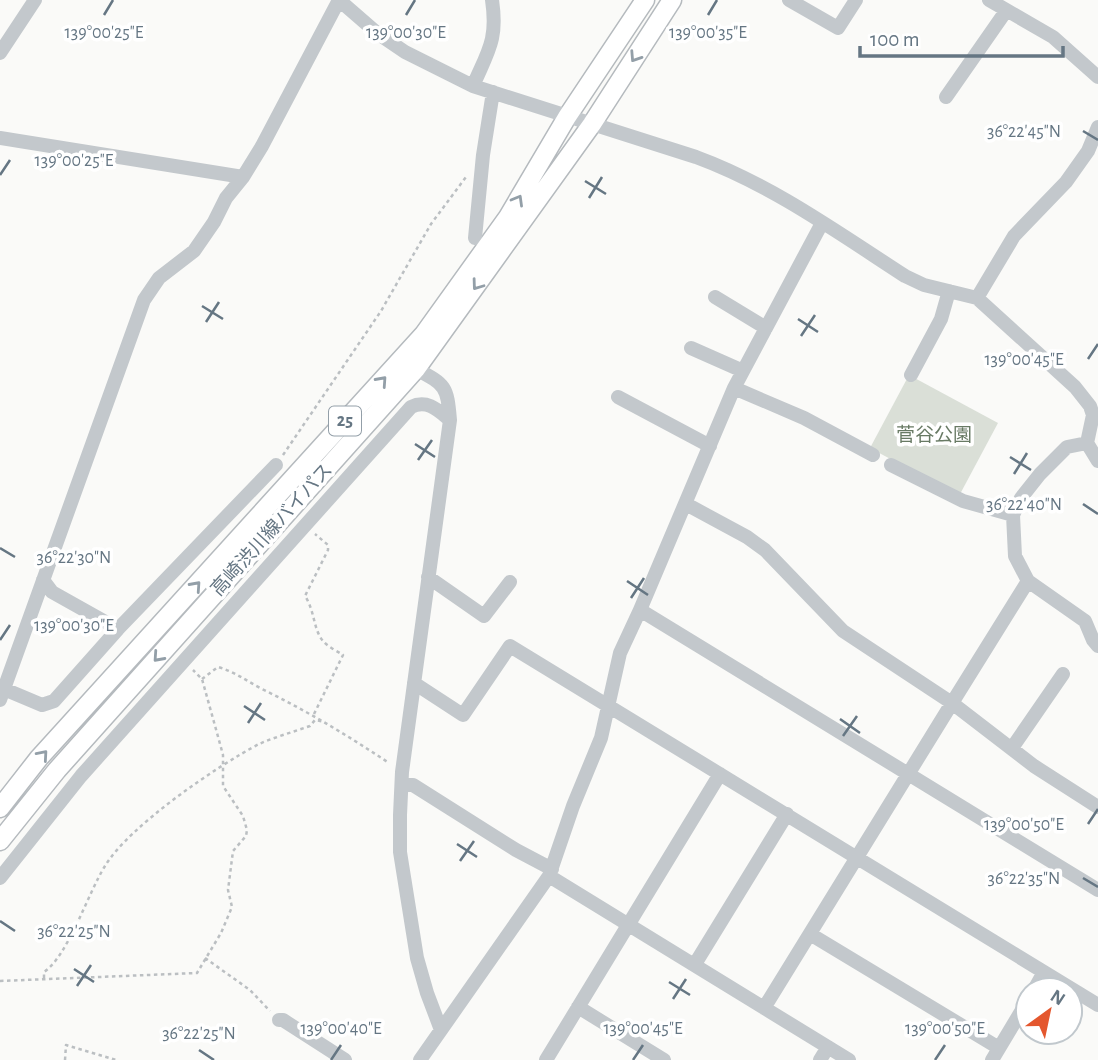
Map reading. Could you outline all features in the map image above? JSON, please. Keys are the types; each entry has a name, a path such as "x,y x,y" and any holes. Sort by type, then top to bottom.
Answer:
{"main road":[{"name":"高崎渋川線バイパス","path":"0,808 39,758 424,334 508,217 567,117 645,0"},
{"name":"高崎渋川線バイパス","path":"0,841 57,770 416,369 592,124 671,0"}],"street":[{"path":"0,54 35,0"},
{"path":"276,465 118,629 54,701 42,705 2,695 144,300 159,278 194,251 214,222 226,198 243,177 339,0 377,33 405,52 473,86 696,156 731,170 764,186 905,276 924,285 977,298 1084,397 1093,415 1087,443 1098,461"},
{"path":"473,86 492,43 495,29 492,0"},
{"path":"789,0 838,29 856,0"},
{"path":"989,0 1053,37 1098,77"},
{"path":"946,97 1006,11"},
{"path":"475,238 483,155 493,92"},
{"path":"977,298 1014,236 1066,182 1088,150 1098,127"},
{"path":"0,138 243,177"},
{"path":"420,1060 551,873 572,806 601,738 620,653 734,388 822,223"},
{"path":"911,375 941,319 949,291"},
{"path":"715,297 766,328"},
{"path":"691,348 743,371"},
{"path":"416,369 438,380 447,393 450,420 402,778 401,852 417,958 441,1030"},
{"path":"734,388 804,418 873,455"},
{"path":"618,397 710,446"},
{"path":"0,878 80,776 411,407 421,404 436,407 450,420"},
{"path":"1087,443 1067,447 1021,498 1013,515 1015,556 1028,580 1085,621 1098,646"},
{"path":"891,465 963,501 1013,515"},
{"path":"686,504 747,537 765,550 843,631 952,703 1034,766 1098,807"},
{"path":"428,577 484,616 510,582"},
{"path":"43,580 52,592 118,629"},
{"path":"764,1008 1028,580"},
{"path":"640,610 1098,890"},
{"path":"414,683 463,715 510,646 1098,1005"},
{"path":"1012,748 1063,674"},
{"path":"546,1060 720,774"},
{"path":"402,778 764,1008 824,1054 849,1060"},
{"path":"695,964 787,814"},
{"path":"810,934 996,1054 1014,1024"},
{"path":"1042,976 1044,972"},
{"path":"578,1007 664,1060"},
{"path":"279,1020 345,1060"}],"path":[{"path":"276,465 300,426 381,311 431,224 468,175"},
{"path":"305,525 328,545 305,596 312,607 315,624 323,642 344,655 314,714"},
{"path":"0,981 197,973 221,933 232,907 228,890 233,850 246,836 247,830 243,816 223,786 223,765 217,733 202,680 184,661"},
{"path":"202,680 214,668 233,672 314,714 402,778"},
{"path":"44,978 44,972 59,956 111,857 178,797 223,765 261,744 310,726 315,720 325,722"},
{"path":"205,958 250,990 279,1020"},
{"path":"65,1060 66,1045 116,1060"}],"green space":[{"name":"菅谷公園","path":"909,375 998,423 959,496 870,448"}]}
